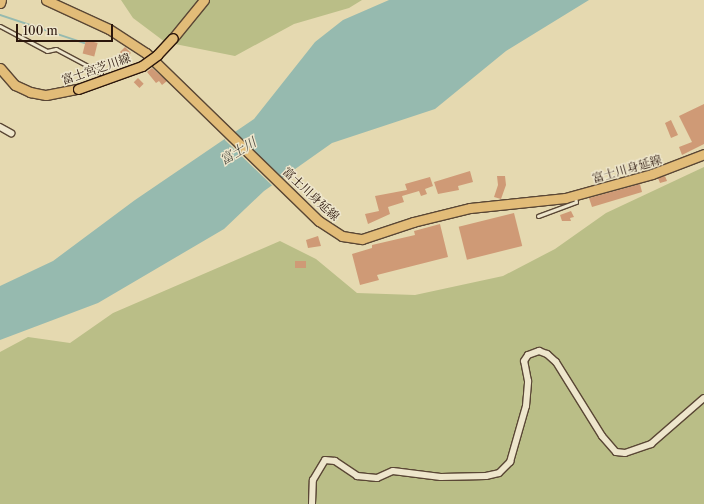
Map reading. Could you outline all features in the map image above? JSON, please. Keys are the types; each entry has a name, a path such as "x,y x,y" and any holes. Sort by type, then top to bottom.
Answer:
{"main road":[{"name":"富士川身延線","path":"46,0 109,30 132,44 182,86 319,221 342,236 362,239 449,212 550,201 575,196 652,174 704,154"},
{"name":"富士宮芝川線","path":"0,68 16,85 30,92 46,95 78,89 127,73 157,55 204,0"}],"street":[{"path":"0,127 11,133"},
{"path":"312,504 313,480 325,460 335,461 357,476 377,478 393,471 441,477 486,476 499,473 510,462 526,406 528,381 524,361 528,355 539,352 547,354 556,362 602,436 616,452 625,453 651,444 704,398"}],"lane":[{"path":"0,26 47,52 56,49 101,73"},
{"path":"538,216 576,202 575,196"}],"green space":[{"path":"121,0 362,0 349,8 294,24 235,56 165,42 133,18"},
{"path":"704,167 704,504 0,504 0,352 28,337 70,343 113,313 280,241 316,259 357,293 415,295 503,276 555,249 606,213"}],"water":[{"name":"富士川","path":"389,0 589,0 506,51 435,109 332,143 264,191 224,229 98,303 0,340 0,286 53,261 135,200 254,119 315,42 343,20"}],"pier":[{"path":"233,131 283,180 275,188 225,140"}],"building":[{"path":"86,40 98,43 94,56 83,54"},
{"path":"125,47 131,53 125,58 120,52"},
{"path":"152,68 167,81 162,85 159,81 156,83 147,72"},
{"path":"138,78 144,84 139,88 134,82"},
{"path":"704,104 704,144 682,155 679,147 692,142 679,116"},
{"path":"671,120 678,135 671,138 665,123"},
{"path":"470,171 473,182 458,186 459,190 438,194 434,182"},
{"path":"497,176 505,176 506,185 501,199 494,197 498,185"},
{"path":"665,176 667,181 660,183 658,178"},
{"path":"430,177 433,186 425,189 427,194 421,196 419,191 402,196 404,202 388,207 390,214 368,224 365,214 379,211 375,196 407,190 405,184"},
{"path":"640,184 642,192 592,207 589,198"},
{"path":"571,211 574,217 570,218 571,221 562,221 560,215"},
{"path":"514,213 522,246 467,260 459,227"},
{"path":"440,224 448,257 377,275 379,280 360,285 352,254 372,248 372,245 415,235 414,231"},
{"path":"318,236 321,246 308,248 306,240"},
{"path":"295,261 306,261 306,268 295,268"}],"waterway":[{"path":"0,15 84,43"}]}
